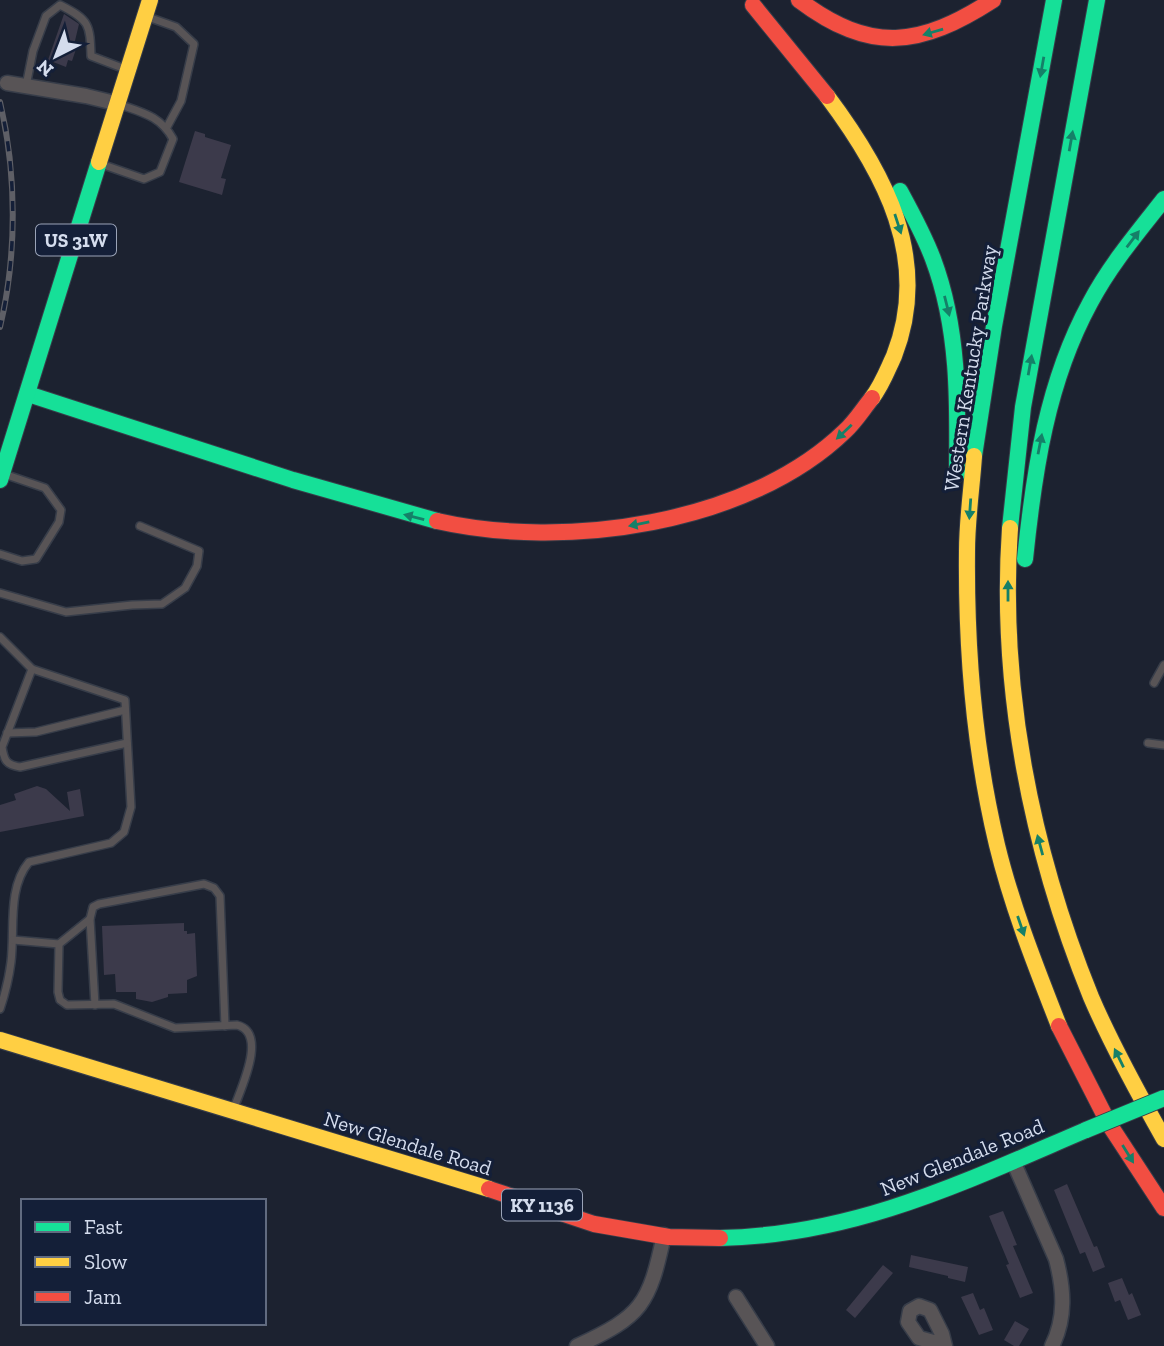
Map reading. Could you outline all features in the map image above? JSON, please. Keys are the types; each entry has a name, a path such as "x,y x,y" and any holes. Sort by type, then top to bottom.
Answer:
{"main road":[{"name":"US 31W","path":"1,477 150,0"},
{"path":"799,0 818,16 841,28 866,36 893,39 945,29 993,0"},
{"name":"Western Kentucky Parkway","path":"1054,0 984,389 974,463 966,598 971,694 984,789 1007,883 1022,929 1057,1019 1115,1134 1164,1210"},
{"path":"1097,0 1028,377 1013,482 1009,535 1009,639 1012,690 1026,780 1052,888 1081,971 1121,1061 1164,1139"},
{"path":"750,3 802,58 888,171 922,231 944,293 952,326 959,393 955,555 961,673 978,782 996,856 1007,883"},
{"path":"28,394 396,512 467,528 502,532 572,533 640,524 705,508 798,467 826,449 851,427 872,401 888,374 900,344 907,314 906,253 888,195 856,140 817,83 750,3"},
{"path":"1026,780 1020,698 1021,616 1032,494 1046,414 1071,339 1089,303 1111,269 1164,200"},
{"name":"New Glendale Road","path":"0,1040 539,1204 592,1224 664,1236 752,1237 824,1227 894,1209 1164,1098"}],"street":[{"path":"7,83 119,104"},
{"path":"1013,1161 1056,1259 1060,1275 1062,1314 1052,1346"},
{"path":"582,1345 623,1323 637,1309 653,1282 664,1236"},
{"path":"736,1297 767,1346"}],"lane":[{"path":"25,86 33,51 46,16 61,5 81,15 90,28 91,57 129,71"},
{"path":"145,16 176,27 194,44 181,101 167,127"},
{"path":"100,164 144,179 160,172 173,139 167,127 156,117 119,104"},
{"path":"0,554 22,561 36,559 59,522 61,510 46,488 1,477"},
{"path":"0,593 66,611 132,604 162,604 185,588 197,566 198,551 140,526"},
{"path":"0,637 32,669 125,699 131,807 124,832 111,843 29,862 23,869 16,888 11,963 0,1009"},
{"path":"1154,682 1164,665"},
{"path":"32,669 2,747 4,759 10,766 20,767 127,743"},
{"path":"7,733 36,732 125,710"},
{"path":"1148,743 1164,745"},
{"path":"95,1004 90,919 93,907 204,884 214,888 220,896 225,1026"},
{"path":"13,940 59,944 90,919"},
{"path":"59,944 60,1000 67,1005 114,1004 175,1028 246,1027 251,1033 252,1056 233,1112"}],"building":[{"path":"64,14 79,24 74,45 77,46 72,61 68,60 66,67 48,60"},
{"path":"195,131 231,145 221,178 226,179 222,195 179,182"},
{"path":"37,786 46,789 70,811 67,792 80,789 84,816 0,832 0,805 16,800 14,794"},
{"path":"184,923 184,931 187,931 187,934 195,933 197,976 187,980 187,993 168,994 168,997 152,1002 136,999 136,992 116,992 115,974 104,975 102,926"},
{"path":"1067,1184 1105,1267 1093,1272 1085,1252 1080,1254 1054,1190"},
{"path":"1003,1211 1017,1245 1013,1246 1033,1293 1020,1298 989,1216"},
{"path":"911,1255 968,1267 965,1282 909,1267"},
{"path":"883,1265 893,1273 855,1318 846,1310"},
{"path":"1122,1278 1141,1315 1128,1320 1120,1300 1115,1302 1108,1283"},
{"path":"973,1293 980,1310 984,1308 993,1330 979,1335 961,1297"},
{"path":"1015,1321 1029,1329 1019,1346 1004,1340"}],"railway":[{"path":"0,102 10,158 13,215 10,272 0,327"}],"traffic: fast":[{"path":"974,456 994,326 1054,0"},
{"path":"1010,528 1023,407 1097,0"},
{"path":"0,480 99,162"},
{"path":"900,191 929,250 942,285 948,312 957,393 957,474"},
{"path":"1025,559 1038,460 1063,364 1075,333 1106,275 1164,199"},
{"path":"28,394 293,480 437,521"},
{"path":"1086,1130 1164,1098"},
{"path":"720,1238 770,1235 863,1216 952,1186 1086,1130"}],"traffic: slow":[{"path":"99,162 150,0"},
{"path":"827,96 867,155 883,186 905,251 908,285 904,320 894,356 872,398"},
{"path":"974,456 967,539 967,588 973,699 982,772 997,845 1010,891 1059,1026"},
{"path":"1010,528 1008,588 1015,707 1036,825 1051,884 1091,997 1116,1051 1164,1139"},
{"path":"0,1040 489,1189"}],"traffic: jam":[{"path":"799,0 849,29 873,36 896,38 919,35 942,27 993,0"},
{"path":"753,5 827,96"},
{"path":"437,521 487,529 541,532 596,530 652,522 707,508 758,489 805,463 845,431 872,398"},
{"path":"1059,1026 1109,1124 1164,1208"},
{"path":"489,1189 594,1224 669,1237 720,1238"}]}
